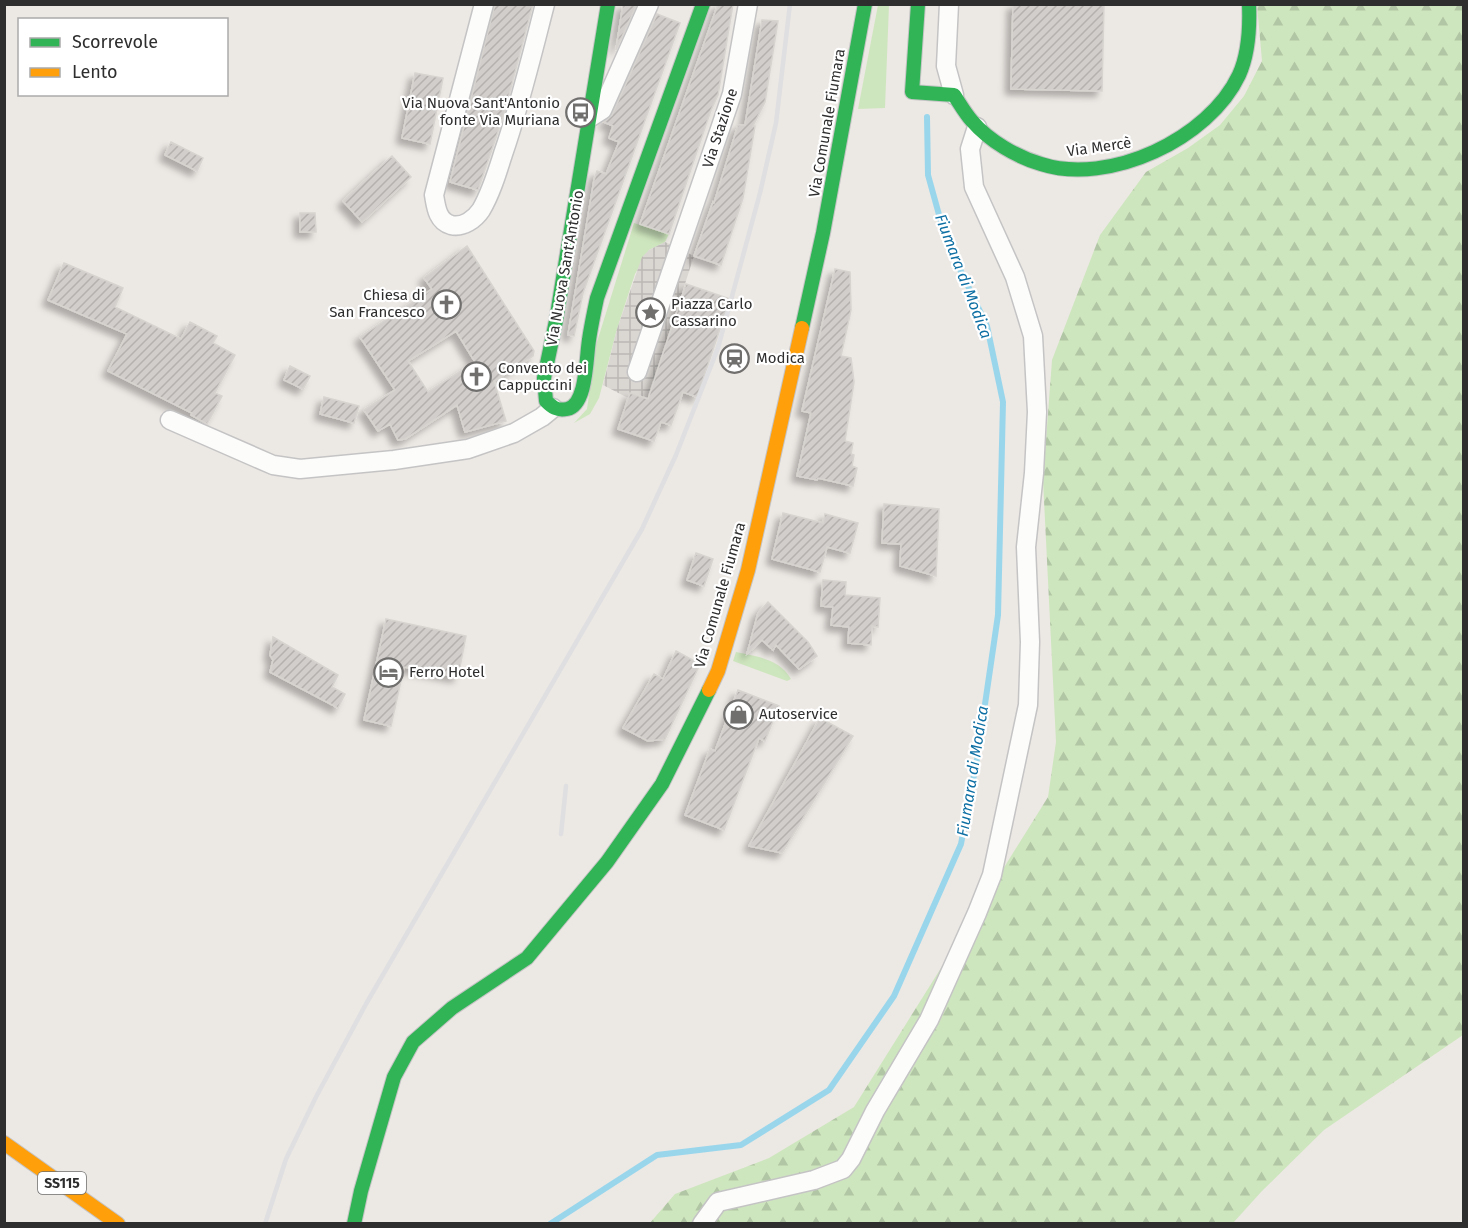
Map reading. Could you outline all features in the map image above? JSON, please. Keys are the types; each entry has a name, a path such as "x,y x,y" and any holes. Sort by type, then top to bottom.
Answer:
{"street":[{"path":"484,4 434,195 436,208 442,220 452,225 461,225 472,220 481,211 492,186 509,138 545,4"},
{"name":"Via Nuova Sant'Antonio","path":"553,408 546,401 544,378 591,117 608,4"},
{"path":"591,117 602,110 649,4"},
{"path":"170,420 273,465 300,469 394,460 468,449 514,433 553,408 570,409 577,403 582,393 597,298 703,4"},
{"name":"Via Stazione","path":"637,372 732,94 748,4"},
{"name":"Via Comunale Fiumara","path":"354,1224 361,1191 394,1077 413,1042 452,1008 527,958 607,862 662,784 718,671 748,570 821,245 865,4"},
{"path":"918,4 912,92 954,95"},
{"path":"702,1224 718,1202 814,1180 843,1169 851,1159 875,1111 929,1020 992,875 1028,705 1030,642 1026,547 1034,474 1037,412 1033,336 1015,277 974,187 970,149 977,127 954,95 946,66 949,4"},
{"name":"Via Mercè","path":"977,127 1016,153 1038,163 1064,170 1119,165 1145,157 1168,146 1201,121 1234,83 1242,64 1250,32 1250,4"},
{"name":"SS115","path":"5,1143 118,1224"}],"green space":[{"path":"878,5 889,5 885,108 858,109"},
{"path":"1257,5 1463,5 1463,1035 1324,1130 1233,1223 649,1224 675,1194 769,1158 854,1107 1048,797 1056,742 1043,480 1052,360 1100,235 1146,172 1188,148 1220,125 1244,96 1262,61"},
{"path":"634,223 669,234 665,242 649,250 635,274 617,329 599,398 590,414 574,423 587,409 596,345"},
{"path":"736,652 774,663 791,679 787,681 733,661"}],"shaded area":[{"name":"Piazza Carlo Cassarino","path":"665,242 694,256 653,383 650,399 631,393 628,398 603,385 617,329 642,257 649,250"}],"building":[{"path":"495,4 533,4 504,114 478,190 450,182"},
{"path":"623,4 636,6 616,50"},
{"path":"718,4 733,4 718,95 669,234 640,224"},
{"path":"1013,4 1104,4 1102,91 1011,89"},
{"path":"657,14 680,23 583,293 574,336 568,335 594,180 597,171 606,174 619,142 609,138 613,126 604,122 612,115"},
{"path":"762,20 778,21 765,102 753,126 755,126 743,198 721,265 694,256 714,203 738,125 745,125"},
{"path":"415,73 443,78 430,144 402,138"},
{"path":"171,142 203,158 197,171 165,155"},
{"path":"392,156 411,177 362,222 343,201"},
{"path":"300,213 315,213 316,232 300,232"},
{"path":"467,246 534,351 533,356 494,381 506,421 465,432 457,405 405,439 398,440 390,424 378,431 364,410 395,390 360,337 432,289 424,278","holes":["456,331 475,362 428,392 408,361"]},
{"path":"64,263 123,288 115,307 181,339 190,322 217,336 213,343 235,355 215,393 222,396 207,424 191,415 192,413 108,371 127,334 48,300"},
{"path":"835,269 850,272 851,310 841,356 851,358 854,382 845,441 853,443 852,466 857,468 853,486 797,476 811,413 802,411"},
{"path":"686,284 730,299 697,397 683,392 671,425 661,422 654,441 618,429 630,393 648,399"},
{"path":"290,366 310,376 303,389 284,380"},
{"path":"324,397 359,406 354,423 320,414"},
{"path":"884,504 939,509 936,576 900,566 901,544 882,543"},
{"path":"783,513 823,523 825,514 858,523 850,553 827,547 820,572 772,559"},
{"path":"696,553 713,559 704,586 687,580"},
{"path":"823,580 846,582 845,595 880,598 878,627 872,626 871,645 848,643 849,627 831,625 833,607 821,606"},
{"path":"768,602 808,642 817,656 799,669 776,645 773,650 762,640 747,654 758,613"},
{"path":"386,619 466,636 458,677 404,667 391,726 364,720"},
{"path":"273,637 338,675 332,687 345,694 338,708 270,672 273,660 270,655"},
{"path":"676,651 700,664 665,739 648,741 623,728 654,674 663,679"},
{"path":"738,690 779,706 765,741 759,738 724,830 685,815 710,749 715,751"},
{"path":"820,718 853,736 782,853 749,846"}],"waterway":[{"name":"Fiumara di Modica","path":"550,1224 657,1155 741,1145 829,1090 894,996 961,844 977,759 998,615 1003,402 987,326 946,240 928,175 927,117"}],"railway":[{"path":"265,1224 286,1159 316,1097 366,1004 642,529 676,455 718,348 760,193 776,123 790,4"},
{"path":"561,834 566,786"}],"traffic: fast":[{"path":"608,4 556,321 544,378 546,401 558,409 574,406 582,390 597,298 703,4"},
{"path":"802,328 823,233 865,4"},
{"path":"918,4 912,92 954,95 979,128 1013,153 1041,164 1068,169 1096,168 1126,162 1154,152 1181,137 1205,119 1225,98 1239,75 1248,40 1249,4"},
{"path":"354,1224 361,1191 394,1077 413,1042 452,1008 527,958 607,862 662,784 709,690"}],"traffic: slow":[{"path":"709,690 718,671 748,570 802,328"},
{"path":"4,1143 118,1224"}],"place":[{"name":"Via Nuova Sant'Antonio fonte Via Muriana","path":"581,112"},
{"name":"Chiesa di San Francesco","path":"446,304"},
{"name":"Piazza Carlo Cassarino","path":"650,313"},
{"name":"Modica","path":"735,358"},
{"name":"Convento dei Cappuccini","path":"477,377"},
{"name":"Ferro Hotel","path":"388,672"},
{"name":"Autoservice","path":"738,714"}]}
